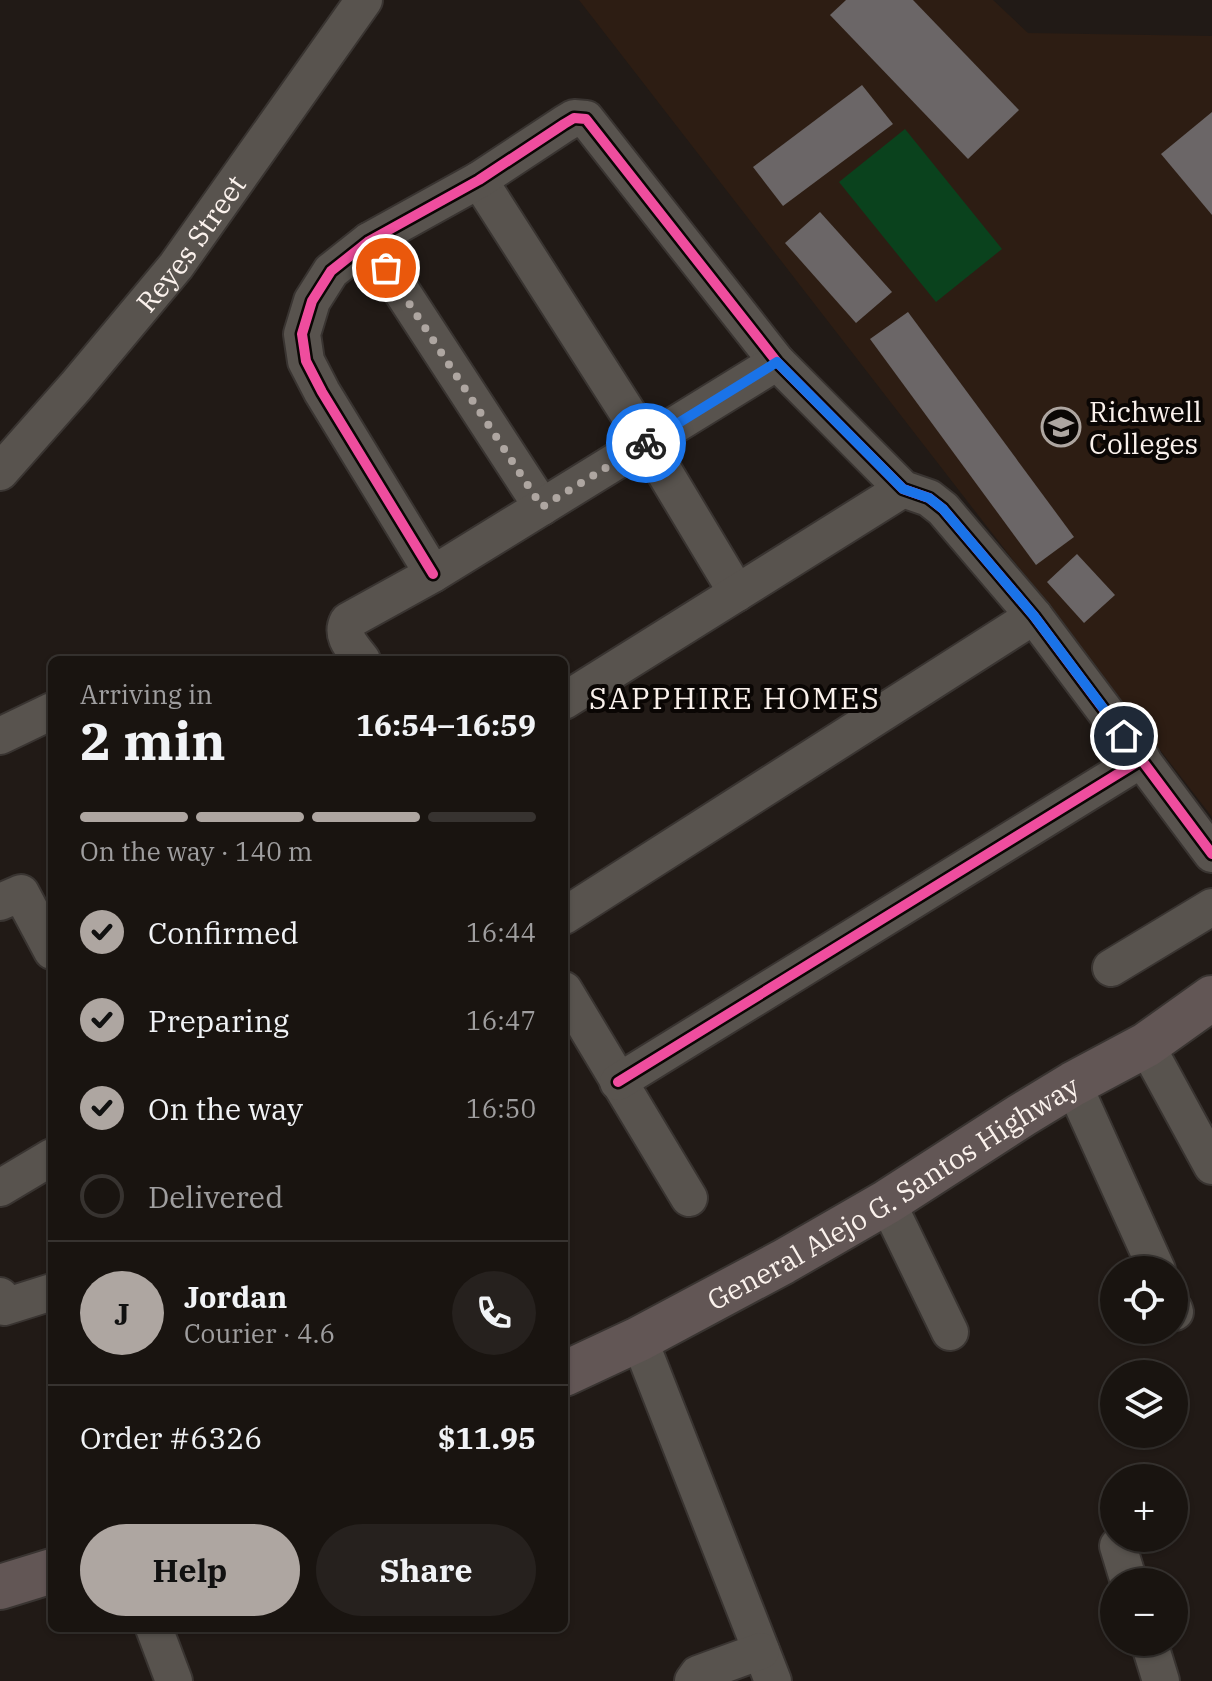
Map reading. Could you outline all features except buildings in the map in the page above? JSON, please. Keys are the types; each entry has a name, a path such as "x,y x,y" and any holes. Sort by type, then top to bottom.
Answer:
{"main road":[{"name":"General Alejo G. Santos Highway","path":"568,1372 639,1339 887,1202 1073,1084 1146,1045 1212,998"},
{"path":"0,1587 48,1572"}],"street":[{"name":"Reyes Street","path":"0,472 176,266 364,0"},
{"path":"433,574 306,361 302,334 312,301 331,271 369,241 479,180 574,118 586,119 777,362 903,489 929,498 943,509 1034,616 1212,854"},
{"path":"479,180 647,443 737,593"},
{"path":"369,241 542,507"},
{"path":"359,656 345,634 348,621 433,574 777,362"},
{"path":"568,699 903,489"},
{"path":"568,913 1034,616"},
{"path":"0,736 48,713"},
{"path":"618,1082 1142,759"},
{"path":"0,902 21,893 48,944"},
{"path":"1111,968 1212,907"},
{"path":"568,997 689,1198"},
{"path":"1146,1045 1212,1166"},
{"path":"1073,1084 1151,1256"},
{"path":"0,1188 48,1159"},
{"path":"887,1202 950,1332"},
{"path":"0,1296 4,1307 48,1293"},
{"path":"639,1339 767,1666 698,1674 693,1681"},
{"path":"156,1632 174,1681"},
{"path":"1153,1656 1161,1681"}],"shaded area":[{"name":"Richwell Colleges","path":"579,0 993,0 1028,33 1212,36 1212,817"}],"green space":[{"path":"905,129 1002,249 936,302 839,182"}],"cycle path":[{"path":"433,574 306,361 302,334 312,301 331,271 369,241 479,180 574,118 586,119 777,362 903,489 929,498 943,509 1034,616 1212,854"},
{"path":"618,1082 1142,759"}],"way so far":[{"path":"386,268 542,507 646,443"}],"place":[{"name":"Richwell Colleges","path":"1061,427"}],"district":[{"name":"SAPPHIRE HOMES","path":"735,697"}],"route":[{"path":"646,443 777,362 903,489 929,498 943,509 1034,616 1124,736"}]}
